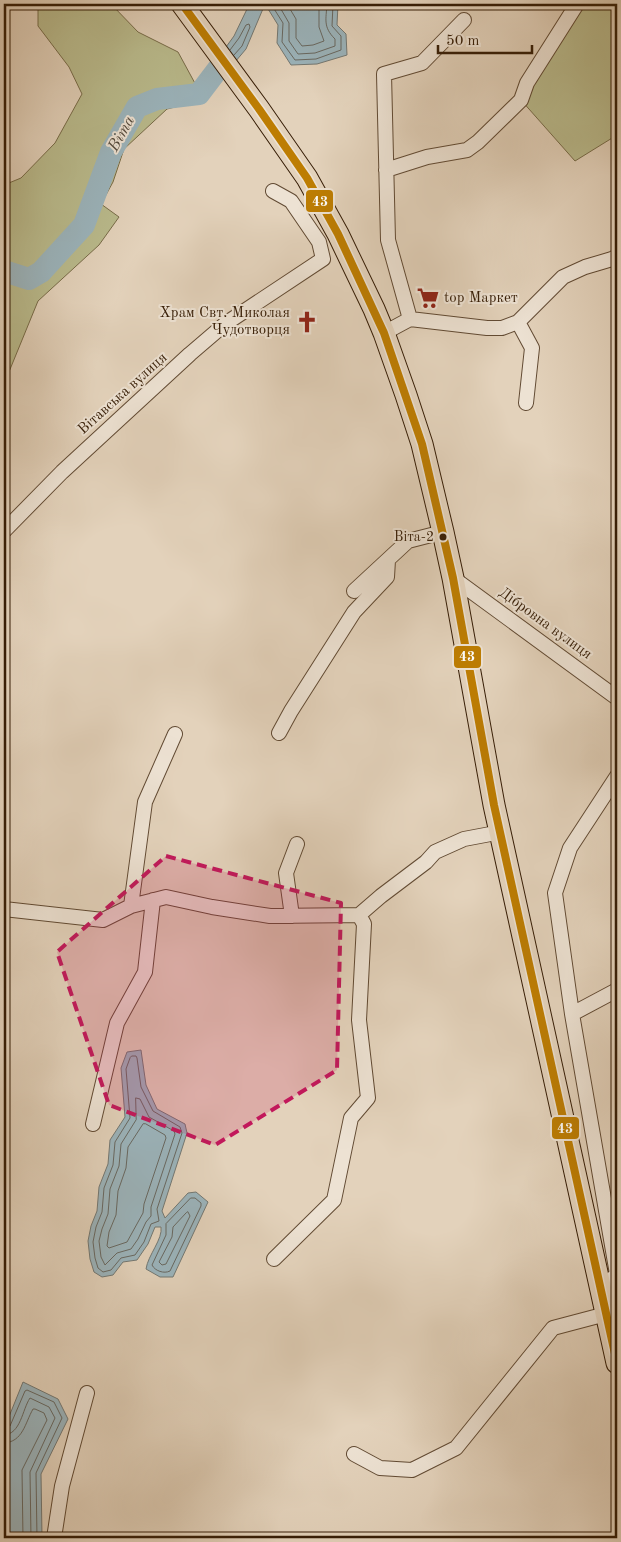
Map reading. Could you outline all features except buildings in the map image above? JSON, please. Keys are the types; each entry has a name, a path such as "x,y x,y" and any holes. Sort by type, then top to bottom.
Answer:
{"main road":[{"path":"182,4 307,178 338,234 384,333 422,444 453,578 494,805 617,1363"}],"street":[{"path":"386,170 426,157 468,150 478,142 521,100 527,83 578,4"},
{"path":"410,319 388,240 384,74 422,63 464,20"},
{"name":"Вітавська вулиця","path":"4,530 62,472 211,336 323,259 320,242 291,202 273,191"},
{"path":"384,333 410,319 502,328 518,322 563,277 617,256"},
{"path":"518,322 532,348 526,403"},
{"path":"354,591 408,541 443,532"},
{"path":"280,733 291,711 354,612 387,577 388,560"},
{"name":"Дібровна вулиця","path":"453,578 616,694"},
{"path":"131,906 145,802 175,734"},
{"path":"601,1289 617,1274 572,1014 555,893 570,848 617,776"},
{"path":"4,909 103,920 131,906 166,897 212,907 270,916 359,914 426,862 435,852 464,839 501,832"},
{"path":"292,916 286,873 296,844"},
{"path":"93,1124 117,1023 145,972 153,900"},
{"path":"274,1259 334,1200 351,1118 368,1098 359,1020 364,924 359,914"},
{"path":"572,1014 617,990"},
{"path":"354,1454 380,1468 412,1470 456,1448 553,1328 606,1314"},
{"path":"54,1538 62,1486 87,1393"}],"highlighted area":[{"path":"166,856 341,903 337,1070 215,1145 109,1105 57,952"}],"green space":[{"path":"38,4 111,4 138,32 178,52 203,100 167,109 124,149 113,182 101,204 119,217 99,245 38,301 4,384 4,185 21,178 55,143 82,94 69,67 38,26"},
{"path":"577,4 617,4 617,135 575,161 521,100"}],"water":[{"path":"246,4 265,4 246,49 203,100 197,87 234,36 248,7"},
{"path":"265,4 338,4 337,25 346,34 347,55 317,64 291,65 277,43 278,25"},
{"path":"141,1050 146,1085 157,1109 185,1124 187,1133 162,1211 165,1218 188,1193 196,1192 208,1202 173,1277 160,1277 146,1269 149,1258 160,1237 161,1227 155,1227 148,1244 137,1260 123,1262 113,1275 102,1277 94,1272 88,1241 97,1211 99,1187 108,1164 110,1140 125,1117 121,1068 127,1052"},
{"path":"23,1382 58,1399 68,1419 41,1474 42,1538 4,1538 4,1429"}],"waterway":[{"name":"Віта","path":"4,271 29,279 41,272 84,225 111,152 137,107 157,99 199,94 218,69"}],"transit line":[{"name":"43","path":"182,4 307,178 338,234 384,333 422,444 453,578 494,805 617,1363"}],"place":[{"name":"top Маркет","path":"428,298"},
{"name":"Храм Свт. Миколая Чудотворця","path":"307,322"},
{"name":"Віта-2","path":"443,537"}]}
